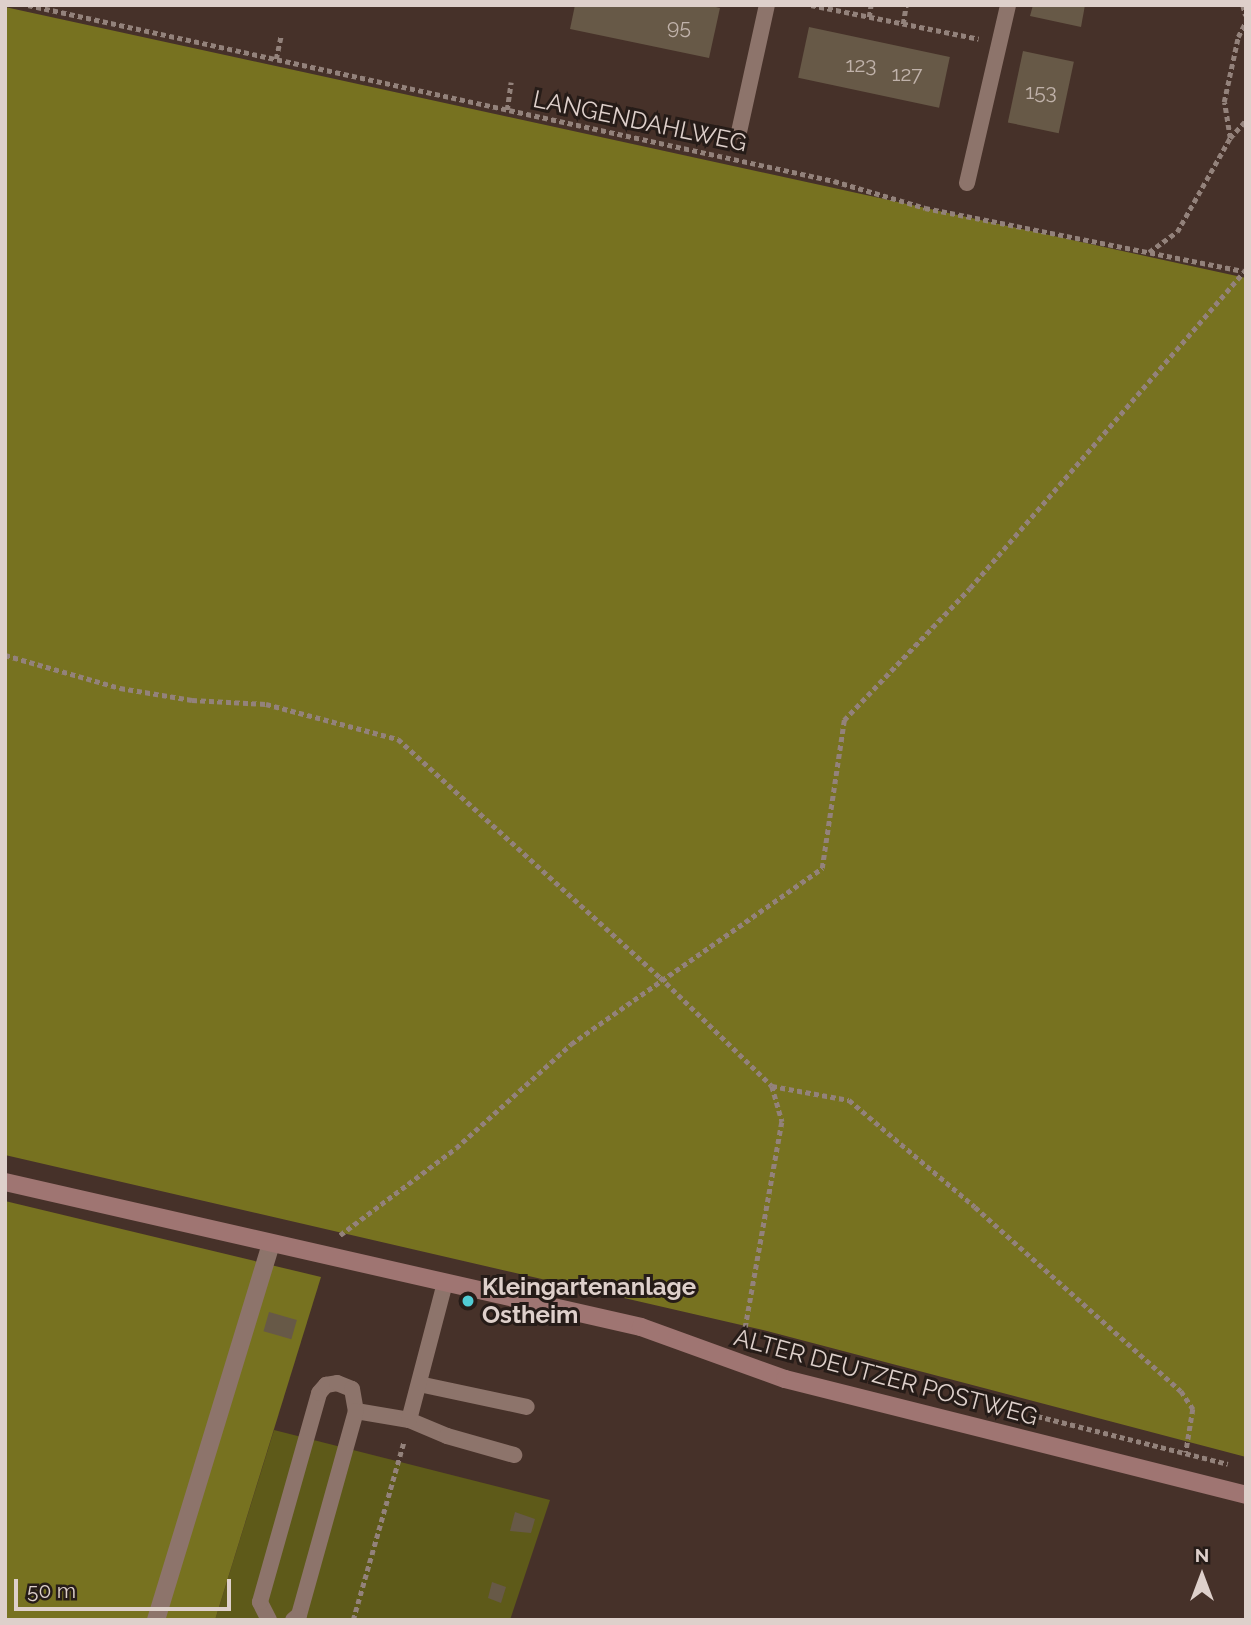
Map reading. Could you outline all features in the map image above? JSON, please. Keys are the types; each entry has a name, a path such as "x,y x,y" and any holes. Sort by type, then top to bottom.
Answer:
{"street":[{"name":"ALTER DEUTZER POSTWEG","path":"5,1182 641,1327 785,1380 1246,1495"},
{"path":"156,1620 271,1244"}],"lane":[{"path":"739,132 767,5"},
{"path":"967,183 1008,5"},
{"path":"409,1420 445,1283"},
{"path":"419,1384 527,1408"},
{"path":"269,1620 260,1602 319,1394 326,1385 349,1386 356,1411 299,1615 293,1620"},
{"path":"356,1411 409,1420 447,1436 514,1455"}],"path":[{"name":"LANGENDAHLWEG","path":"28,5 48,7 834,181 925,208 1244,270"},
{"path":"811,5 1000,44"},
{"path":"869,17 871,5"},
{"path":"903,24 906,5"},
{"path":"1230,138 1224,102 1238,37 1246,18 1243,5"},
{"path":"276,59 281,36"},
{"path":"507,110 511,82"},
{"path":"1148,252 1177,232 1230,138 1246,120"},
{"path":"340,1235 456,1148 570,1044 660,977 822,868 844,720 970,588 1244,270"},
{"path":"5,655 120,688 192,700 266,704 398,739 660,977 772,1086 782,1122 743,1343"},
{"path":"772,1086 849,1100 872,1115 1181,1391 1193,1409 1186,1452"},
{"path":"353,1620 409,1420"}],"shaded area":[{"path":"5,7 1246,278 1246,1457 767,1331 5,1155"},
{"path":"5,1201 321,1277 215,1620 5,1620"},
{"path":"274,1430 550,1500 510,1620 215,1620"}],"building":[{"path":"575,5 707,5 720,8 709,58 570,29"},
{"path":"1033,5 1085,5 1081,27 1030,16"},
{"path":"809,27 950,57 939,108 798,78"},
{"path":"1023,51 1074,62 1059,133 1008,122"},
{"path":"269,1312 297,1320 291,1339 263,1331"},
{"path":"515,1512 535,1519 531,1533 510,1531"},
{"path":"492,1582 506,1587 501,1603 488,1598"}],"place":[{"name":"Kleingartenanlage Ostheim","path":"468,1301"}]}
